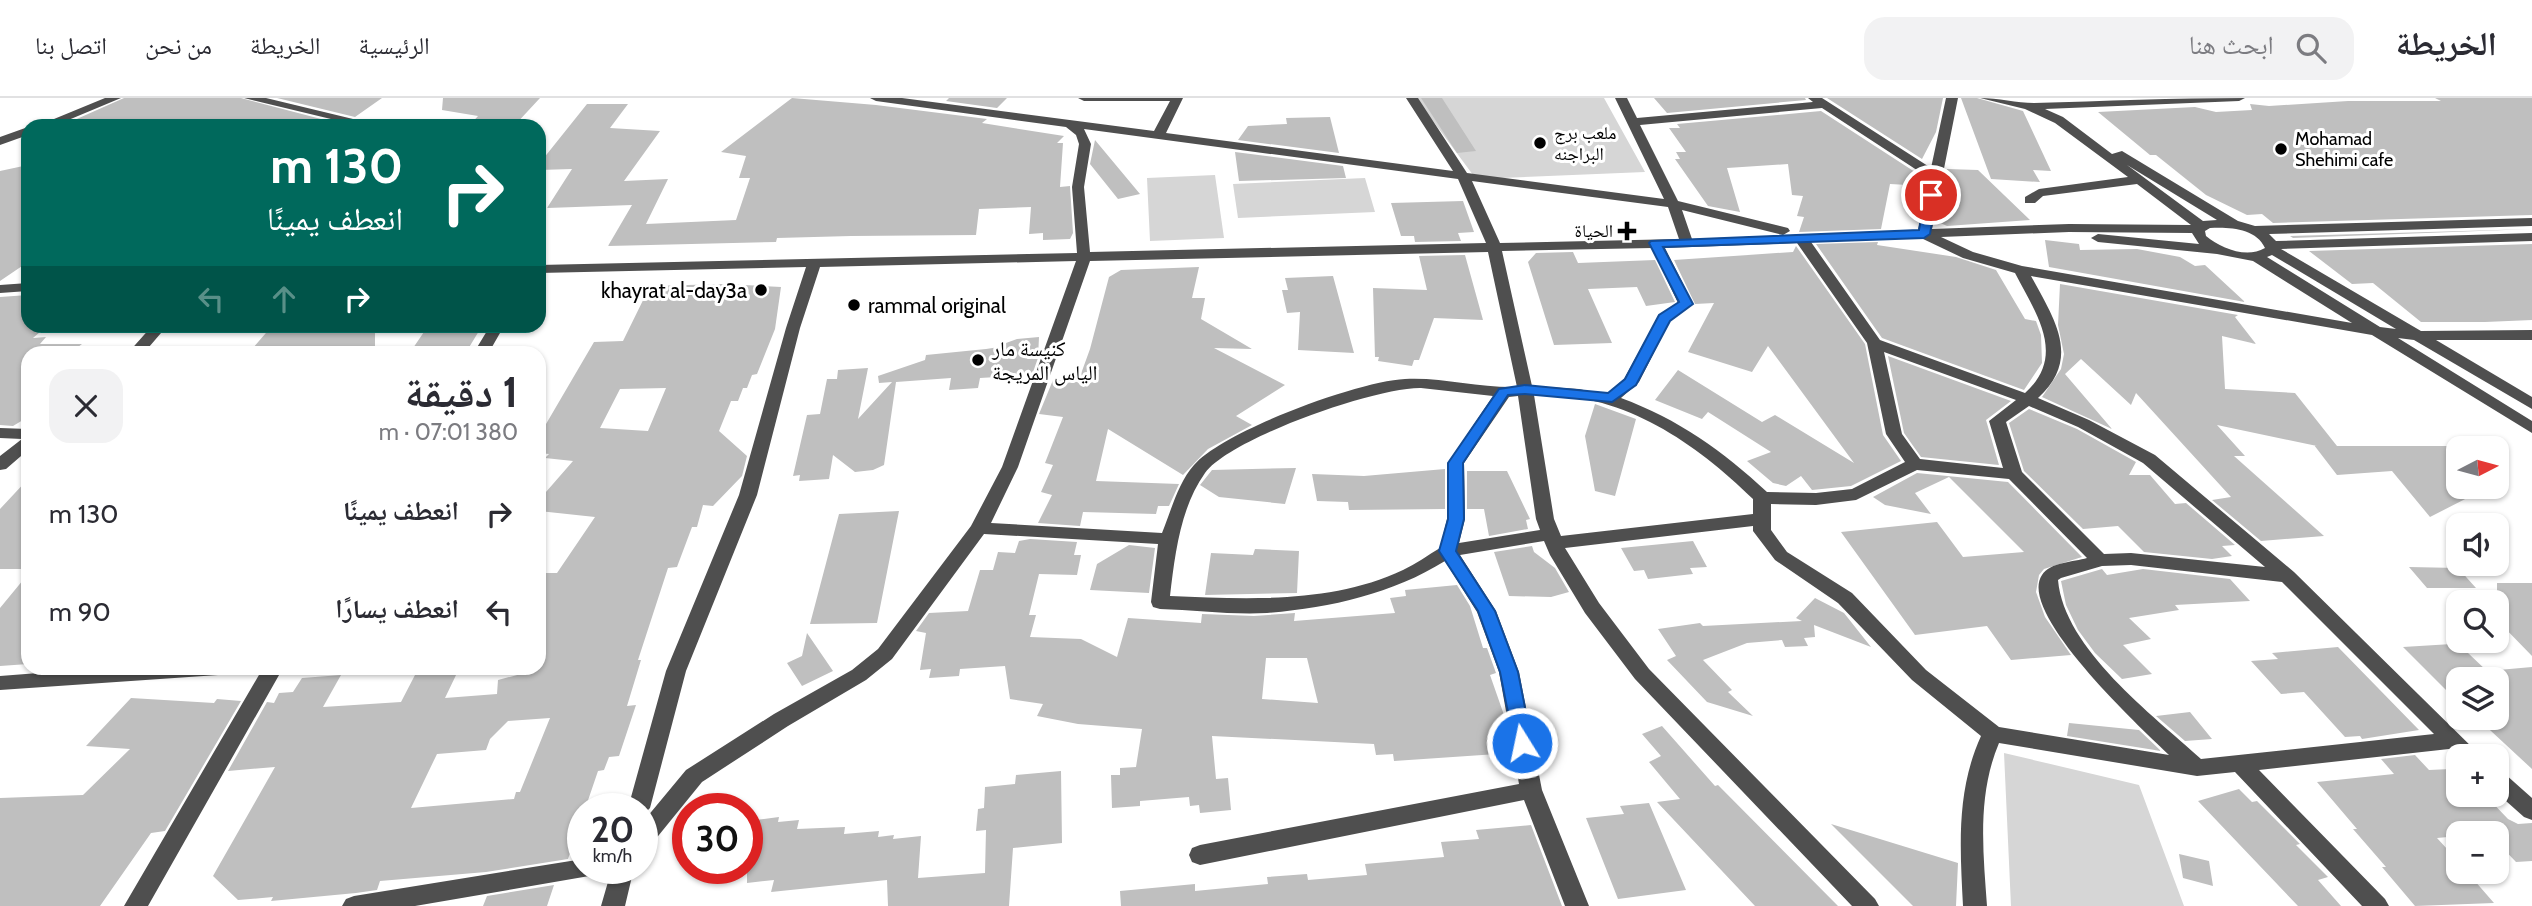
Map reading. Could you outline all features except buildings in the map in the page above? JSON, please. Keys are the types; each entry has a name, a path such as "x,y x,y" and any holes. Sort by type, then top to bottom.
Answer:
{"street":[{"path":"61,119 115,98"},
{"path":"250,98 343,119"},
{"path":"876,98 1673,204 1759,228 1840,237"},
{"path":"1084,98 1177,98 1159,134"},
{"path":"1412,98 1463,176 1494,246 1525,389 1535,471 1551,538 1592,608 1642,674 1867,906"},
{"path":"1620,98 1673,204 1688,243"},
{"path":"1924,234 1934,175 1952,98"},
{"path":"1986,98 2028,106 2239,98"},
{"path":"1633,122 1818,102 1934,175"},
{"path":"2028,106 2059,120 2087,139 2200,227 2203,241 2218,250"},
{"path":"658,820 694,776 780,720 859,676 885,654 979,528 1010,467 1084,258 1078,187 1085,144 1082,134 1070,124"},
{"path":"0,141 21,134"},
{"path":"2087,139 2133,161 2236,225"},
{"path":"2030,200 2039,193 2138,180"},
{"path":"546,269 1688,243 2069,228 2200,227 2216,223 2251,230 2532,222"},
{"path":"2251,230 2272,247 2532,404"},
{"path":"2004,232 2218,250 2255,256 2532,428"},
{"path":"1924,234 1968,255 2021,270 2381,332 2421,337 2532,335"},
{"path":"2255,256 2272,247 2532,237"},
{"path":"1801,238 1875,343 1894,434 1915,464"},
{"path":"1612,398 1631,382 1664,318 1686,304 1656,243"},
{"path":"643,793 676,671 748,495 793,328 814,263"},
{"path":"2021,270 2043,314 2055,346 2057,362 2043,386 2029,401 1997,421 2017,481 2099,560"},
{"path":"0,289 21,288"},
{"path":"141,346 154,333"},
{"path":"1875,343 2029,401 2123,443 2148,459 2287,576 2457,744"},
{"path":"1760,519 1551,538 1448,551 1409,575 1369,591 1266,606 1160,602 1168,539 1200,468 1236,443 1275,425 1365,391 1399,383 1504,392 1525,389 1612,398 1698,440 1762,498 1816,499 1856,494 1915,464 2014,474"},
{"path":"1504,392 1456,463 1456,519 1448,551 1486,611 1509,672 1531,790 1577,906"},
{"path":"0,433 21,434"},
{"path":"0,465 21,448"},
{"path":"1762,498 1762,531 1781,556 1845,598 1919,675 1993,734 2197,768 2453,740"},
{"path":"979,528 1168,539"},
{"path":"2197,768 2114,687 2061,627 2051,603 2049,578 2069,568 2088,567 2099,560 2131,559 2287,576"},
{"path":"0,683 44,675"},
{"path":"136,906 269,675"},
{"path":"1975,906 1972,806 1981,756 1993,734"},
{"path":"2242,765 2377,906"},
{"path":"1200,855 1531,790"},
{"path":"2509,791 2532,811"},
{"path":"354,906 567,871"},
{"path":"613,906 619,884"}],"shaded area":[{"name":"ملعب برج البراجنه","path":"1416,98 1604,98 1645,172 1476,179"},
{"path":"1215,175 1224,238 1150,241 1147,178"},
{"path":"1365,178 1375,212 1238,218 1233,184"},
{"path":"2004,753 2139,785 2184,906 2011,906"}],"place":[{"name":"ملعب برج البراجنه","path":"1540,143"},
{"name":"Mohamad Shehimi cafe","path":"2281,149"},
{"name":"الحياة","path":"1627,231"},
{"name":"khayrat al-day3a","path":"761,290"},
{"name":"rammal original","path":"854,305"},
{"name":"كنيسة مار الياس المريجة","path":"978,360"}],"route":[{"path":"1522,743 1509,672 1486,611 1448,551 1456,519 1456,463 1504,392 1525,389 1612,398 1631,382 1664,318 1686,304 1656,243 1924,234 1931,195"}]}
